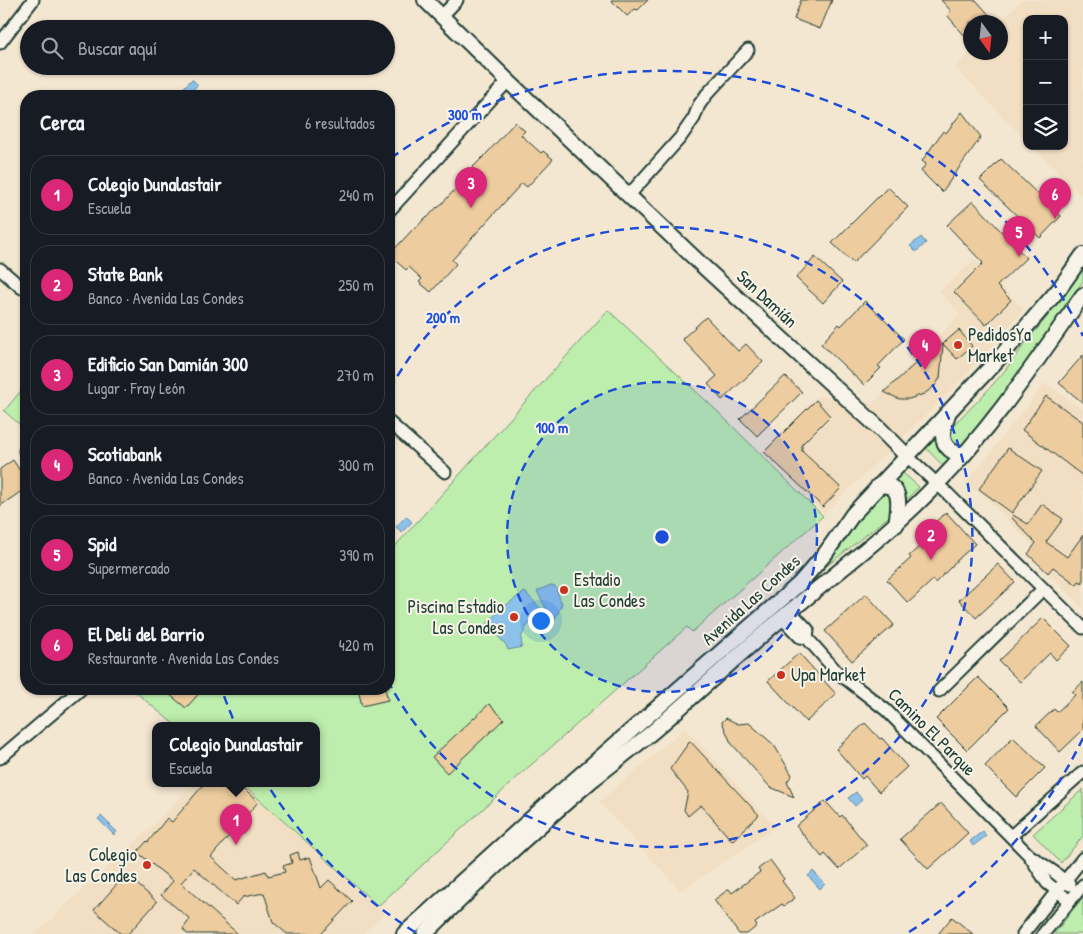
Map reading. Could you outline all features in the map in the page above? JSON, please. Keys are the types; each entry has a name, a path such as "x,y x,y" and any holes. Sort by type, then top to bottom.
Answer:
{"main road":[{"name":"San Damián","path":"425,0 508,82 907,456"},
{"name":"Avenida Las Condes","path":"404,934 555,797 799,584 816,565 853,514 984,374 1046,304 1083,255"},
{"name":"Avenida Las Condes","path":"426,934 462,897 593,780 655,730 786,615 896,525 938,484 1002,408 1083,295"},
{"path":"949,412 944,430 944,442 952,451 958,454 965,453"},
{"path":"878,486 889,487 897,494 899,507 896,525"}],"street":[{"path":"0,43 33,0"},
{"path":"442,16 457,0"},
{"path":"629,196 680,138 707,94 748,50"},
{"path":"395,204 508,82"},
{"path":"0,269 20,286"},
{"path":"395,427 445,472"},
{"name":"San Damián","path":"907,456 938,484 1083,628"},
{"path":"939,692 1043,589"},
{"name":"Camino El Parque","path":"786,615 800,637 808,638 837,672 886,710 1029,855 1044,879 1070,901"},
{"path":"0,758 74,695"},
{"path":"1011,836 1083,772"},
{"name":"Camino El Parque","path":"1029,855 1065,881 1080,888"},
{"path":"1023,934 1083,858"},
{"path":"1043,934 1080,888"}],"shaded area":[{"path":"1022,0 1083,0 1083,197 1036,150 1068,150 1068,15 1023,15 1023,137 955,68 963,59 1008,60 1008,15 1006,15"},
{"path":"974,259 1024,309 950,392 824,514 762,452 817,396 873,403 960,314 939,292"},
{"path":"1045,383 1083,409 1083,608 1029,554 1033,546 978,490 969,489 966,483"},
{"path":"685,728 776,827 681,891 599,802"},
{"path":"190,787 245,787 385,913 363,934 36,934 147,831"}],"green space":[{"path":"1083,268 1083,281 1018,375 963,446 959,447 953,444 950,434 956,422 1003,373"},
{"name":"Estadio Las Condes","path":"608,310 715,409 823,516 692,632 687,627 523,772 378,906 245,787 320,787 320,722 171,722 139,695 395,695 395,546"},
{"path":"20,392 20,425 4,411"},
{"path":"937,440 942,451 951,459 944,467 926,448"},
{"path":"902,472 919,487 907,499 901,489 892,481"},
{"path":"889,493 894,499 892,514 823,569 862,515 879,497"},
{"path":"1083,789 1083,836 1061,863 1033,834"},
{"path":"1083,897 1083,934 1054,934"}],"water":[{"path":"192,79 198,85 193,90 181,90"},
{"path":"921,237 926,243 916,252 910,246"},
{"path":"406,516 412,522 402,532 396,527"},
{"path":"551,585 555,586 562,604 553,623 540,616 546,608 537,591"},
{"name":"Piscina Estadio Las Condes","path":"525,592 541,609 525,629 521,638 522,647 508,650 506,645 487,624 504,606"},
{"path":"856,792 862,800 855,806 848,798"},
{"path":"101,816 117,832 114,835 98,819"},
{"path":"983,831 986,836 973,846 970,841"},
{"path":"813,871 825,884 820,889 808,876"}],"building":[{"path":"611,0 648,0 638,10 635,9 627,16"},
{"path":"801,0 832,0 820,29 794,19"},
{"path":"941,0 976,0 989,15 963,15 963,34 947,15 951,11"},
{"path":"962,112 981,137 942,192 921,171 926,164 922,161 943,131 946,133"},
{"path":"515,122 525,131 521,135 541,153 543,151 553,159 527,187 522,183 452,260 456,264 431,292 419,282 422,279 409,267 406,270 395,260 395,249 414,228 438,208 469,174 467,173"},
{"path":"1001,159 1061,216 1040,238 980,180"},
{"path":"888,187 908,207 853,263 832,243"},
{"path":"973,201 1026,258 997,286 1011,300 986,325 954,292 983,263 947,225"},
{"path":"815,257 842,282 823,303 796,278"},
{"path":"865,301 904,339 878,366 881,368 864,385 821,344 839,324 841,326"},
{"path":"706,317 738,351 746,344 763,362 722,400 708,384 717,376 682,339"},
{"path":"959,330 972,346 957,359 943,344 940,378 935,386 924,394 909,399 899,399 884,392 939,342 939,347"},
{"path":"1083,355 1083,403 1059,383"},
{"path":"785,376 802,392 757,436 740,419"},
{"path":"1046,396 1083,422 1083,476 1022,430"},
{"path":"816,400 830,416 802,444 802,451 841,488 823,507 764,452"},
{"path":"1008,448 1042,471 1012,513 979,489"},
{"path":"13,460 20,471 20,492 0,506 0,469"},
{"path":"1042,504 1063,519 1046,542 1067,557 1083,535 1083,583 1079,581 1077,585 1053,567 1048,573 1028,554 1036,543 1012,518 1013,515 1028,524"},
{"path":"946,512 975,544 935,583 933,580 908,603 887,580 934,533 929,528"},
{"path":"998,564 1015,582 976,618 959,600"},
{"path":"866,594 894,625 852,661 825,631"},
{"path":"1043,618 1071,646 1056,660 1050,653 1020,682 999,661"},
{"path":"799,653 836,694 806,722 768,681"},
{"path":"978,677 1009,708 967,750 936,719"},
{"path":"1083,682 1083,730 1060,752 1036,726 1054,709 1057,712 1075,695 1072,692"},
{"path":"170,695 198,695 186,708"},
{"path":"359,695 387,695 388,700 362,706"},
{"path":"489,704 504,719 447,773 432,757"},
{"path":"726,718 738,724 749,723 774,745 792,775 787,782 794,797 770,787 731,743 722,722"},
{"path":"865,723 880,739 882,738 907,767 879,792 865,776 862,779 836,749"},
{"path":"1013,737 1045,768 1016,797 985,766"},
{"path":"690,741 759,815 732,841 701,805 688,816 684,810 688,792 670,769"},
{"path":"201,787 241,787 258,802 211,857 236,880 266,871 268,876 285,872 283,866 292,863 290,855 298,852 300,860 310,857 321,888 329,880 352,901 321,934 287,934 273,922 264,893 243,897 236,905 194,868 181,883 238,934 187,934 183,929 190,919 161,895 173,881 137,852 148,842 167,818 172,822"},
{"path":"825,801 840,817 842,815 867,845 839,869 825,854 822,857 796,826"},
{"path":"941,803 968,833 928,869 900,839"},
{"path":"770,860 784,879 782,881 795,898 784,906 782,904 755,923 757,926 747,934 739,934 714,900 729,889 732,893 760,872 758,869"},
{"path":"126,874 157,902 128,934 121,934 94,910"},
{"path":"952,917 973,934 938,934"}],"place":[{"name":"Edificio San Damián 300","path":"471,208"},
{"name":"El Deli del Barrio","path":"1055,219"},
{"name":"Spid","path":"1019,257"},
{"name":"PedidosYa Market","path":"958,345"},
{"name":"Scotiabank","path":"925,370"},
{"name":"State Bank","path":"931,560"},
{"name":"Estadio Las Condes","path":"564,590"},
{"name":"Piscina Estadio Las Condes","path":"514,617"},
{"name":"Upa Market","path":"781,675"},
{"name":"Colegio Dunalastair","path":"236,845"},
{"name":"Colegio Las Condes","path":"147,865"}]}
